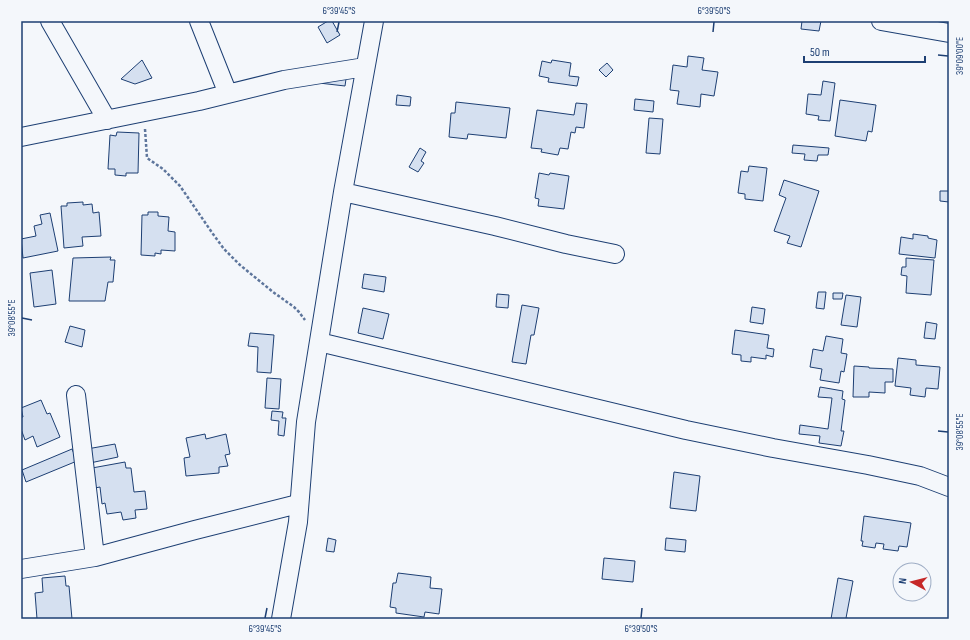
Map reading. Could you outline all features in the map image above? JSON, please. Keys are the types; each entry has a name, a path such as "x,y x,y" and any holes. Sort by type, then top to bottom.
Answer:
{"street":[{"path":"50,21 107,120"},
{"path":"199,21 228,94"},
{"path":"282,619 298,522 298,504 306,422 343,192 374,21"},
{"path":"881,21 949,33"},
{"path":"21,137 144,113 284,80 366,67"},
{"path":"343,192 615,254"},
{"path":"319,342 686,430 920,476 949,487"},
{"path":"76,395 94,557"},
{"path":"21,569 94,557 298,504"}],"path":[{"path":"144,113 147,158 163,169 180,186 217,239 240,265 300,312 319,342"}],"building":[{"path":"328,21 332,21 340,35 327,43 318,27"},
{"path":"802,21 821,21 819,31 801,29"},
{"path":"688,56 704,58 702,70 718,72 714,96 701,94 700,107 677,104 679,91 670,90 673,65 687,67"},
{"path":"142,60 152,78 135,84 121,79"},
{"path":"552,60 571,63 569,76 579,77 577,86 548,82 549,78 539,76 542,61 551,63"},
{"path":"607,63 613,70 606,77 599,70"},
{"path":"319,76 346,79 345,86 319,83"},
{"path":"823,81 835,83 830,121 818,120 819,116 806,114 808,94 821,95"},
{"path":"397,95 411,97 410,106 396,105"},
{"path":"635,99 654,101 653,112 634,110"},
{"path":"840,100 876,105 872,132 868,131 866,141 835,136"},
{"path":"456,102 510,108 506,138 468,134 467,139 449,137 451,113 455,113"},
{"path":"576,103 587,104 584,128 576,127 575,133 571,132 568,149 560,148 558,155 541,152 542,149 531,148 537,110 574,115"},
{"path":"649,118 663,119 660,154 646,153"},
{"path":"117,132 139,133 138,173 126,173 126,176 115,175 115,169 108,169 110,135 116,136"},
{"path":"793,145 829,148 828,155 818,155 817,161 804,160 805,154 792,153"},
{"path":"420,148 426,152 421,161 424,163 418,172 409,167"},
{"path":"749,166 767,168 763,201 745,199 745,194 738,193 741,171 748,172"},
{"path":"539,173 569,176 564,209 538,206 539,199 535,198"},
{"path":"784,180 819,191 801,247 787,243 790,236 774,231 786,198 779,195"},
{"path":"940,191 949,191 949,202 940,201"},
{"path":"83,202 83,205 92,204 93,213 99,212 101,236 82,237 83,246 64,248 61,206 67,206 67,203"},
{"path":"148,212 158,212 158,216 169,217 168,231 175,232 175,251 161,250 161,254 155,253 155,256 141,255 142,215 148,215"},
{"path":"50,213 58,251 23,258 21,239 36,236 34,226 42,224 40,215"},
{"path":"913,234 928,236 928,238 937,240 935,258 899,254 901,237 913,239"},
{"path":"111,257 110,260 115,260 113,282 108,282 105,301 69,301 73,258"},
{"path":"906,258 934,260 931,295 906,293 907,276 901,275 902,267 906,267"},
{"path":"52,270 56,304 34,307 30,273"},
{"path":"364,274 386,277 384,292 362,288"},
{"path":"818,292 826,292 824,309 816,308"},
{"path":"833,293 843,293 842,299 833,299"},
{"path":"497,294 509,295 508,308 496,307"},
{"path":"846,295 861,297 857,327 841,325"},
{"path":"522,305 539,308 534,335 531,335 526,364 512,362"},
{"path":"752,307 765,309 763,324 750,322"},
{"path":"363,308 389,314 383,339 358,333"},
{"path":"926,322 937,324 935,339 924,338"},
{"path":"70,326 85,330 82,347 65,342"},
{"path":"735,330 769,335 767,348 774,349 773,357 766,355 766,359 751,357 751,362 741,361 741,355 732,354"},
{"path":"250,333 274,335 271,373 257,372 258,347 248,346"},
{"path":"826,336 843,339 841,353 847,354 844,372 841,371 839,383 820,380 822,369 810,367 813,349 823,351"},
{"path":"898,358 916,360 916,365 940,367 938,389 926,388 925,397 910,395 911,388 895,386"},
{"path":"854,366 893,369 893,382 885,382 885,393 869,392 869,397 853,397"},
{"path":"267,378 281,379 279,409 265,408"},
{"path":"820,387 843,391 842,399 845,400 841,431 844,431 841,446 819,443 820,436 799,434 800,425 828,429 832,398 818,397"},
{"path":"41,400 47,414 50,413 60,437 37,447 33,436 25,440 21,429 21,417 23,417 21,408"},
{"path":"272,411 283,412 282,418 286,418 284,436 278,435 279,421 271,420"},
{"path":"205,434 206,439 226,434 230,454 225,455 228,466 219,467 219,473 186,476 184,458 190,457 186,438"},
{"path":"115,444 118,457 90,463 87,449"},
{"path":"72,449 77,461 26,482 22,470"},
{"path":"125,462 126,468 131,468 134,492 145,491 147,509 135,510 136,518 123,520 121,512 107,514 105,503 102,504 100,487 95,488 92,468"},
{"path":"674,472 700,476 696,511 670,508"},
{"path":"864,516 911,523 907,547 899,546 898,551 883,549 884,544 876,543 875,548 862,546 863,541 861,541"},
{"path":"328,538 336,540 334,552 326,551"},
{"path":"666,538 686,540 685,552 665,550"},
{"path":"604,558 635,561 633,582 602,579"},
{"path":"398,573 431,577 430,588 442,589 439,614 425,612 424,617 396,613 396,608 390,607 393,583 396,583"},
{"path":"65,576 66,586 69,586 72,619 37,619 35,593 43,592 42,578"},
{"path":"838,578 853,581 846,618 851,619 831,619"}]}
